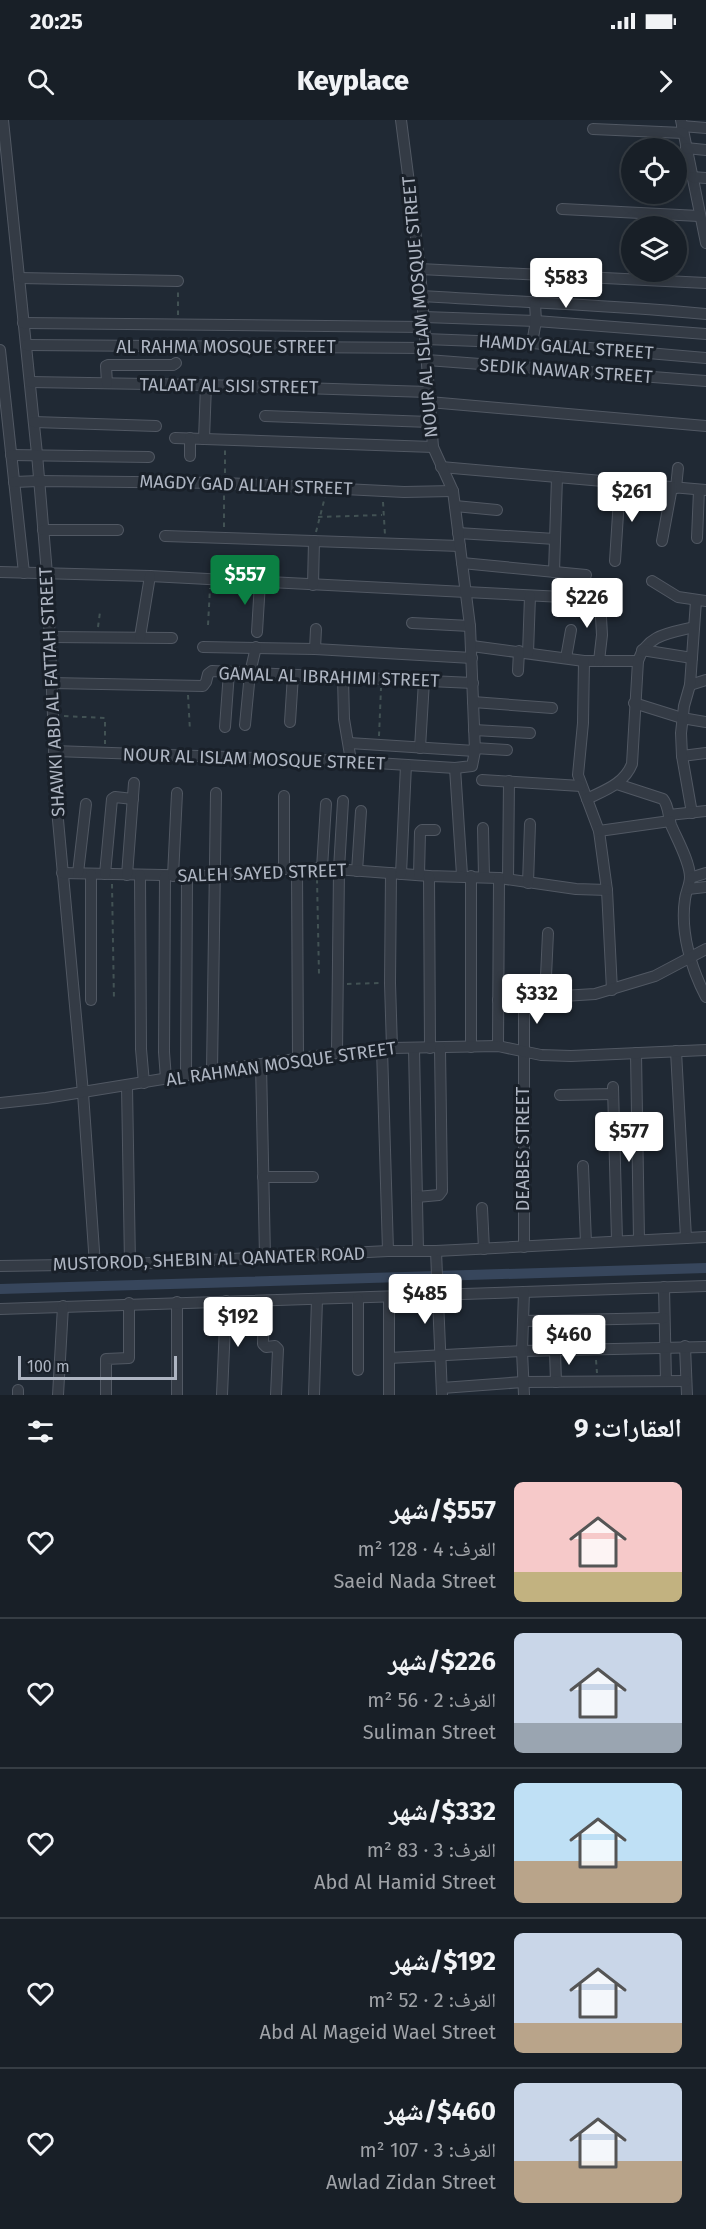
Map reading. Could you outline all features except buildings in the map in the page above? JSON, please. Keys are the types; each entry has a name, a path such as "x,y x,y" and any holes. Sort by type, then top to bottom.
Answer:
{"street":[{"name":"SHAWKI ABD AL FATTAH STREET","path":"3,120 38,454 47,574 52,715 62,873 83,1093 95,1265"},
{"name":"NOUR AL ISLAM MOSQUE STREET","path":"401,120 420,268 433,447 453,491"},
{"path":"593,129 682,126 706,128"},
{"path":"687,148 706,150"},
{"path":"687,153 692,177 701,195 706,243"},
{"path":"692,177 706,178"},
{"path":"562,209 702,219"},
{"path":"420,268 706,283"},
{"path":"19,278 178,281"},
{"path":"422,296 607,305 706,314"},
{"path":"532,343 536,321 535,303"},
{"path":"23,323 177,324 425,333 536,321 706,334"},
{"name":"HAMDY GALAL STREET","path":"425,333 706,358"},
{"name":"AL RAHMA MOSQUE STREET","path":"26,345 425,333"},
{"name":"SHAWKI ABD AL FATTAH STREET","path":"0,350 24,573"},
{"name":"SEDIK NAWAR STREET","path":"427,360 706,381"},
{"path":"106,383 108,364 173,365 176,363"},
{"name":"TALAAT AL SISI STREET","path":"30,382 206,385 429,397 706,426"},
{"path":"204,439 206,385"},
{"path":"265,416 430,422"},
{"path":"34,422 156,426"},
{"path":"175,438 433,447"},
{"path":"190,438 190,456"},
{"path":"11,455 149,457"},
{"path":"441,467 703,490 697,538"},
{"path":"662,541 678,468"},
{"path":"554,572 557,477"},
{"name":"MAGDY GAD ALLAH STREET","path":"14,482 39,480 224,483 404,492 453,491"},
{"path":"615,561 620,483"},
{"path":"453,491 472,646 474,730 472,766 455,768 467,875 471,1047"},
{"path":"454,506 497,510"},
{"path":"43,530 118,531"},
{"path":"458,533 555,539"},
{"path":"165,536 460,546"},
{"path":"313,585 314,541"},
{"path":"462,563 586,575"},
{"path":"0,572 150,576 583,598"},
{"path":"140,637 150,576"},
{"path":"652,580 659,583 668,593 701,601 694,627 690,685 681,718 682,756 692,813"},
{"path":"257,632 261,582"},
{"path":"518,671 523,652 530,596"},
{"path":"599,661 602,635 600,599"},
{"path":"412,623 470,626"},
{"path":"587,799 617,784 629,772 632,764 634,704 640,656 652,639 694,627"},
{"path":"315,649 316,629"},
{"path":"566,658 571,630"},
{"path":"49,637 172,638"},
{"path":"472,646 584,661 640,656 692,658"},
{"path":"203,647 315,649 472,658"},
{"path":"245,725 250,673 256,647"},
{"path":"584,661 583,723 578,764 581,786 599,831 607,890 612,990"},
{"name":"GAMAL AL IBRAHIMI STREET","path":"188,686 205,685 208,674 212,671 473,683"},
{"path":"225,727 229,672"},
{"path":"290,722 293,675"},
{"path":"343,677 344,719 350,755 345,761"},
{"path":"690,685 706,680"},
{"path":"420,748 424,681"},
{"path":"51,683 188,686"},
{"path":"473,702 552,708"},
{"path":"634,704 681,718 706,722"},
{"path":"474,730 530,733"},
{"path":"349,743 420,748 507,750"},
{"name":"NOUR AL ISLAM MOSQUE STREET","path":"54,751 345,761 455,768"},
{"path":"682,756 706,753"},
{"path":"388,1251 387,1048 396,873 406,765"},
{"path":"482,780 581,786"},
{"path":"498,1046 503,878 509,781"},
{"path":"127,875 134,783"},
{"path":"617,784 666,802 689,883 685,899 685,924 690,957 702,977 706,997"},
{"path":"166,1079 164,1052 169,876 177,793"},
{"path":"212,1071 213,876 216,793"},
{"path":"284,796 284,869"},
{"path":"108,875 112,799 115,797 132,799"},
{"path":"337,1053 339,869 343,801"},
{"path":"78,873 86,804"},
{"path":"319,869 326,804"},
{"path":"357,871 360,811"},
{"path":"599,831 706,811"},
{"path":"528,883 530,824"},
{"path":"483,828 484,877"},
{"path":"417,1197 438,1195 441,1192 435,1048 420,832 435,831"},
{"name":"SALEH SAYED STREET","path":"62,873 213,876 284,869 339,869 424,875 467,875 576,889 607,890"},
{"path":"297,869 298,1059"},
{"path":"689,883 706,873"},
{"path":"91,874 91,1000"},
{"path":"140,875 141,1049 144,1083"},
{"path":"186,1075 187,876"},
{"path":"689,883 706,887"},
{"path":"545,998 548,933"},
{"path":"498,1000 595,994 612,990 655,976 706,949"},
{"name":"DEABES STREET","path":"524,998 524,1247"},
{"name":"AL RAHMAN MOSQUE STREET","path":"0,1102 83,1093 212,1071 387,1048 498,1046 541,1055 706,1050"},
{"path":"414,1048 418,1251"},
{"path":"676,1051 686,1238"},
{"path":"636,1053 639,1240"},
{"path":"261,1064 265,1257"},
{"path":"127,1086 130,1264"},
{"path":"560,1095 613,1090 617,1241"},
{"path":"583,1166 586,1243"},
{"path":"263,1177 313,1177"},
{"path":"482,1208 484,1249"},
{"name":"MUSTOROD, SHEBIN AL QANATER ROAD","path":"0,1266 130,1264 706,1237"},
{"path":"436,1251 442,1391 523,1382 686,1381"},
{"path":"0,1309 129,1303 389,1297 438,1290 525,1292 706,1286"},
{"path":"664,1287 666,1381"},
{"path":"524,1395 522,1351 525,1292"},
{"path":"389,1297 389,1395"},
{"path":"358,1298 358,1370"},
{"path":"314,1395 317,1299"},
{"path":"222,1395 226,1301"},
{"path":"264,1301 263,1345 275,1346 278,1349 276,1395"},
{"path":"177,1302 177,1395"},
{"path":"106,1395 106,1359 129,1358 129,1303"},
{"path":"58,1395 63,1306"},
{"path":"523,1321 664,1318"},
{"path":"685,1346 687,1395"},
{"path":"389,1358 522,1351 706,1347"},
{"path":"555,1351 556,1382"}],"path":[{"path":"224,538 225,440"},
{"path":"314,541 318,517 328,487"},
{"path":"318,517 382,514 386,544"},
{"path":"208,625 210,579"},
{"path":"97,637 100,612"},
{"path":"378,745 382,679"},
{"path":"188,686 190,731"},
{"path":"52,715 105,718 106,753"},
{"path":"319,869 319,975"},
{"path":"108,875 114,1000"},
{"path":"338,984 390,983"},
{"path":"595,1349 598,1382"}],"waterway":[{"path":"0,1289 706,1268"}]}
